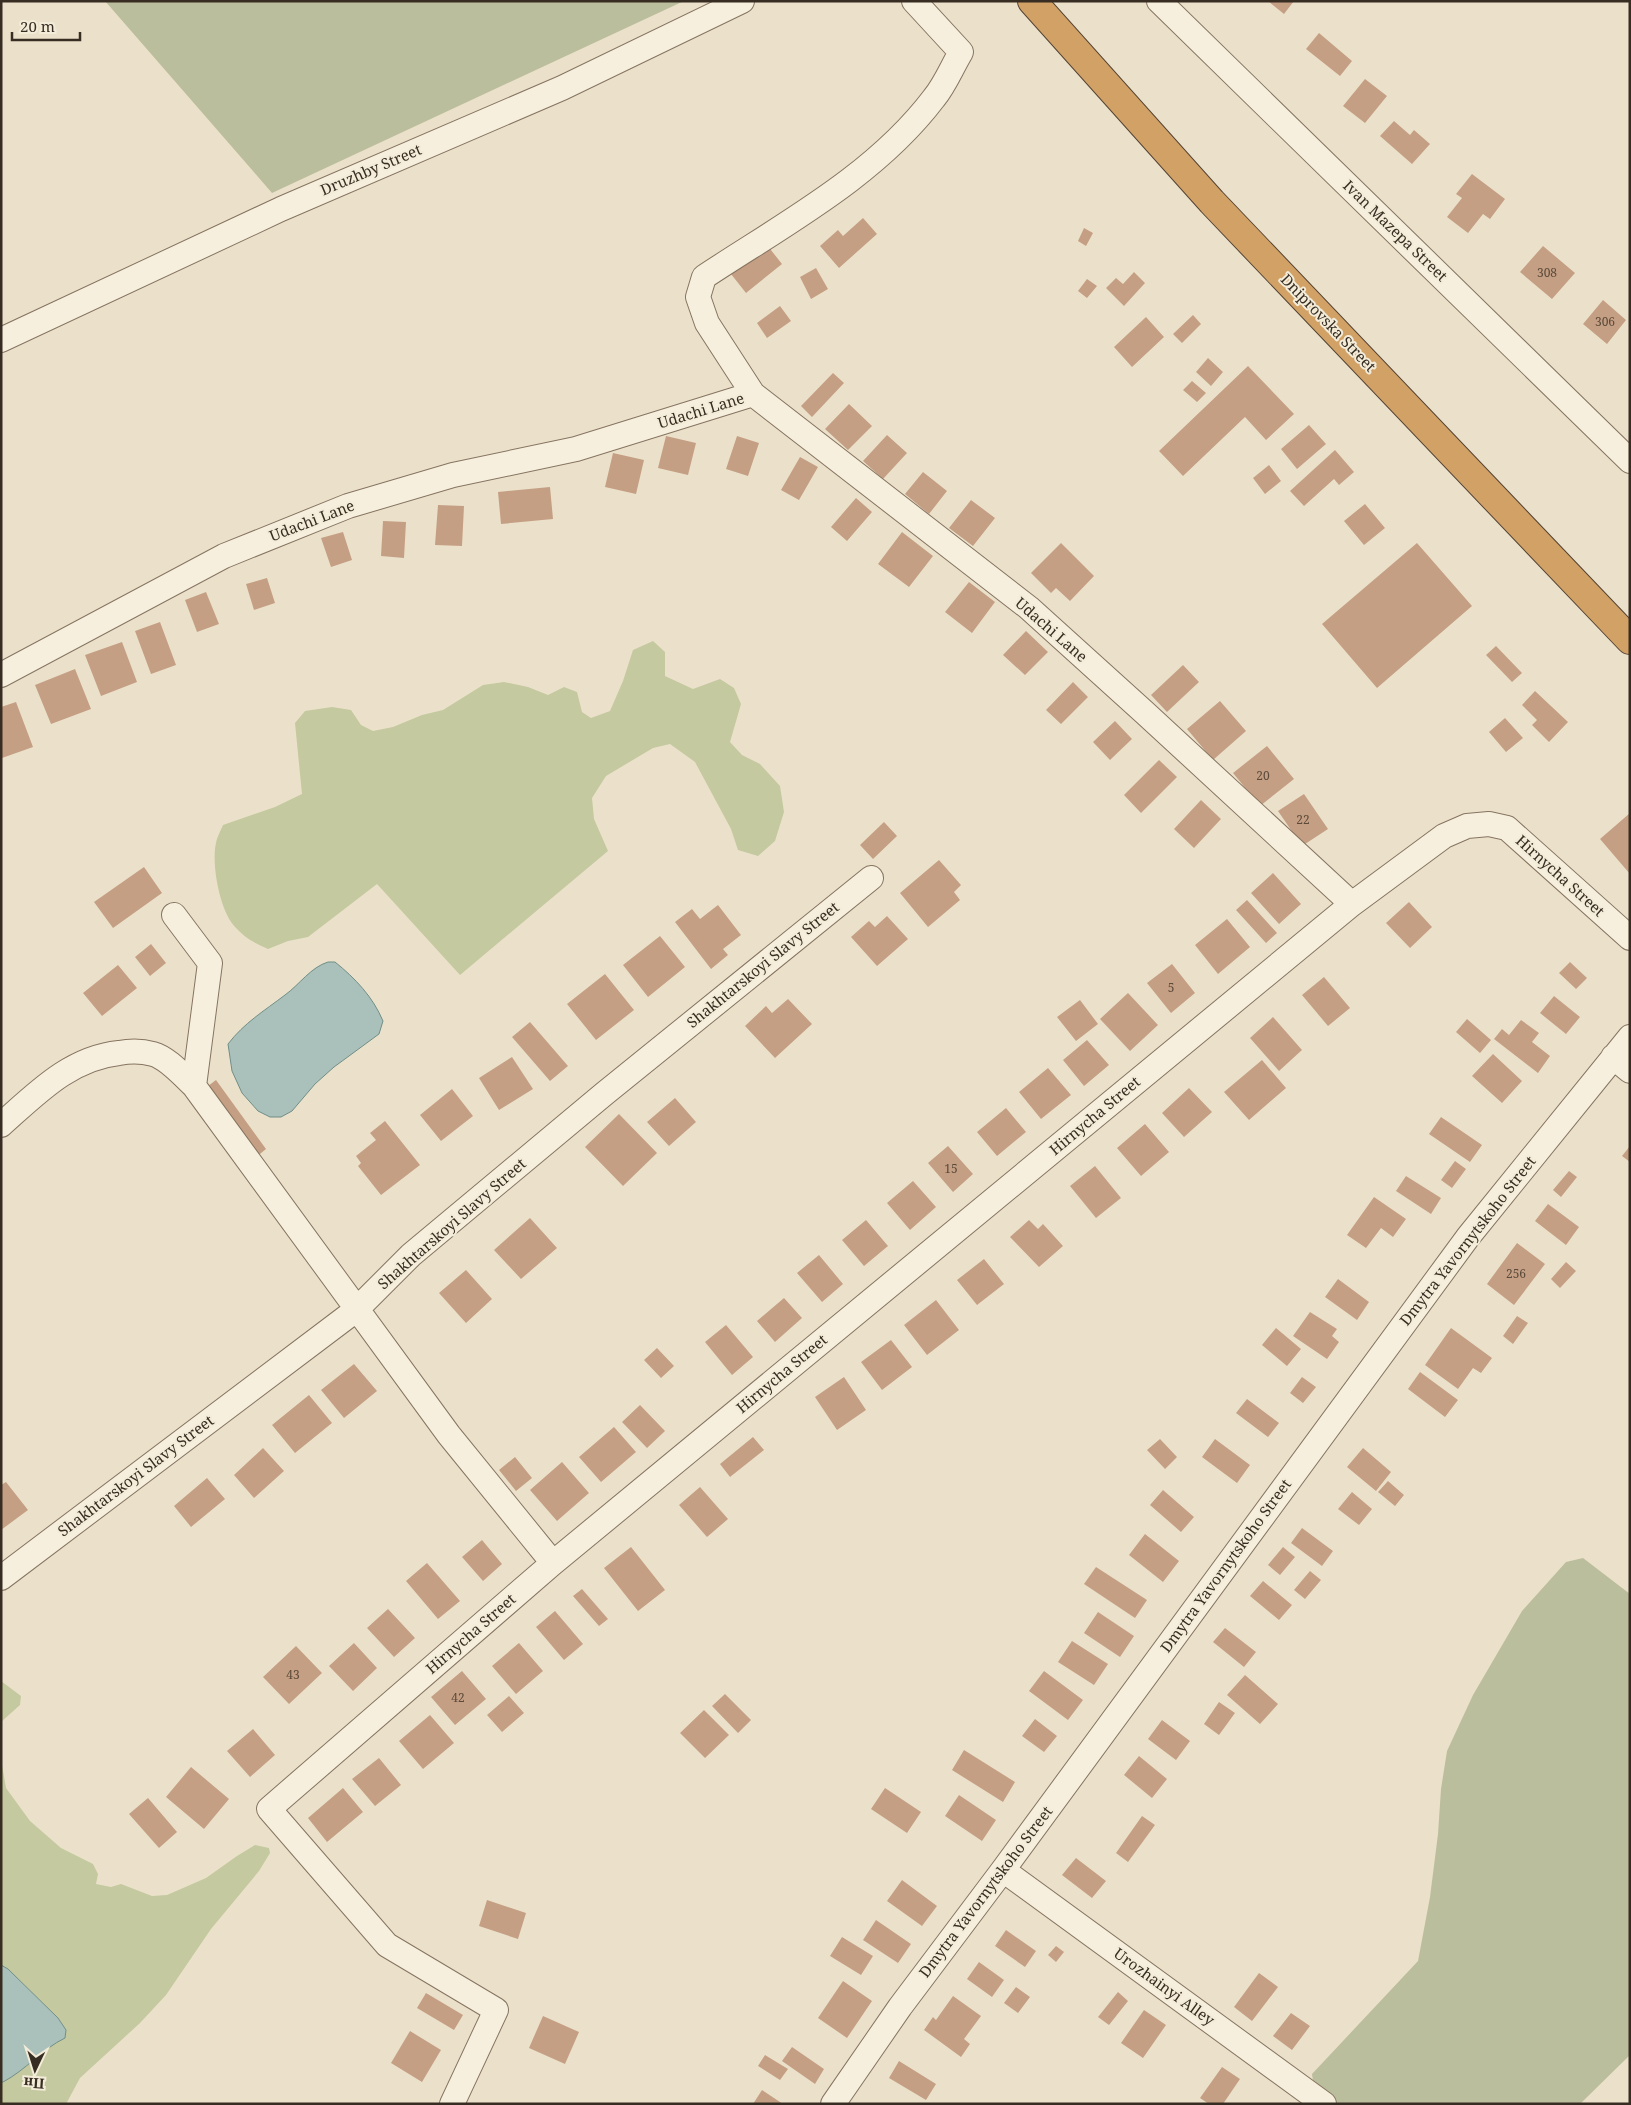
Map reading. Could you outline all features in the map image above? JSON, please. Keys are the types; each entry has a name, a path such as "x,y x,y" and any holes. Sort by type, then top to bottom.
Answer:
{"highway":[{"name":"Dniprovska Street","path":"1032,1 1212,202 1630,640"}],"street":[{"name":"Druzhby Street","path":"1,340 281,209 562,88 742,1"},
{"path":"753,394 707,323 698,296 704,277 851,180 901,136 935,98 961,52 914,1"},
{"name":"Ivan Mazepa Street","path":"1160,1 1630,461"},
{"name":"Udachi Lane","path":"1,675 224,556 348,506 453,475 576,449 753,394 1028,608 1352,904"},
{"name":"Hirnycha Street","path":"452,2104 496,2010 387,1945 269,1809 554,1563 1352,904 1444,836 1467,826 1489,824 1507,828 1630,938"},
{"name":"Shakhtarskoyi Slavy Street","path":"1,1578 356,1310 419,1249 604,1094 871,878"},
{"path":"174,915 210,963 194,1086"},
{"name":"Dmytra Yavornytskoho Street","path":"833,2104 900,2007 1004,1870 1468,1237 1621,1064 1630,1037"},
{"path":"1,1126 45,1085 78,1064 107,1054 132,1051 154,1054 164,1059 194,1086 449,1435 554,1563"},
{"name":"Urozhainyi Alley","path":"1004,1870 1324,2104"}],"green space":[{"path":"105,1 684,1 272,193"},
{"path":"653,641 665,652 665,676 693,689 720,679 734,688 741,704 730,742 742,755 760,764 780,786 784,812 775,841 758,856 738,850 731,829 695,762 670,744 653,748 606,776 592,798 594,819 608,851 460,975 377,884 308,937 288,941 268,949 247,938 230,921 218,888 215,863 217,838 223,825 275,807 302,794 295,723 305,711 332,707 351,710 361,725 373,731 393,727 422,715 443,710 483,685 504,682 528,687 548,695 564,687 577,692 582,712 591,718 610,711 623,681 633,650"},
{"path":"1583,1558 1630,1594 1630,2055 1580,2104 1339,2104 1313,2081 1312,2074 1418,1961 1430,1897 1438,1834 1441,1789 1447,1751 1473,1695 1522,1611 1566,1562"},
{"path":"1,1681 21,1696 20,1705 1,1722"},
{"path":"1,1759 6,1788 30,1821 61,1848 93,1864 98,1874 96,1884 111,1887 121,1884 152,1896 167,1895 206,1878 255,1845 269,1848 270,1853 259,1871 211,1929 166,1995 140,2023 80,2078 66,2104 1,2104 1,2082 56,2042 65,2038 66,2030 58,2018 8,1969 1,1965"}],"water":[{"path":"335,962 369,996 383,1021 379,1034 334,1067 315,1084 292,1111 281,1117 270,1117 258,1111 242,1093 232,1071 228,1044 241,1030 305,977 322,964"},
{"path":"1,1965 8,1969 58,2018 66,2030 65,2038 3,2082 1,2082"}],"building":[{"path":"1268,1 1294,1 1284,14"},
{"path":"1319,33 1352,61 1340,76 1306,49"},
{"path":"1365,79 1387,96 1365,123 1343,106"},
{"path":"1394,121 1410,135 1414,130 1430,144 1412,164 1380,136"},
{"path":"1472,174 1505,199 1490,219 1483,214 1468,233 1447,217 1462,198 1456,194"},
{"path":"863,218 877,234 839,268 820,246 838,230 843,236"},
{"path":"1084,228 1093,233 1086,246 1078,241"},
{"path":"767,245 782,264 746,293 731,274"},
{"path":"1543,246 1575,273 1552,299 1520,272"},
{"path":"816,268 828,289 811,299 800,277"},
{"path":"1134,272 1145,283 1124,306 1106,288 1116,278 1123,284"},
{"path":"1087,279 1097,286 1087,298 1078,291"},
{"path":"1603,300 1626,320 1607,344 1583,324"},
{"path":"780,306 791,321 767,338 757,323"},
{"path":"1193,315 1201,324 1182,343 1173,334"},
{"path":"1146,317 1164,337 1132,367 1114,347"},
{"path":"1208,358 1223,372 1211,386 1196,372"},
{"path":"1248,366 1294,414 1266,440 1245,417 1183,476 1159,451"},
{"path":"833,373 844,383 812,417 801,406"},
{"path":"1192,381 1206,393 1197,402 1183,390"},
{"path":"849,404 872,426 848,450 825,429"},
{"path":"1309,425 1326,444 1297,469 1281,449"},
{"path":"887,435 907,453 883,479 863,461"},
{"path":"666,436 696,443 688,475 658,468"},
{"path":"737,436 759,443 748,476 726,469"},
{"path":"1335,450 1354,472 1339,485 1334,479 1304,506 1290,491"},
{"path":"613,453 644,460 636,494 605,487"},
{"path":"800,457 818,467 799,500 781,490"},
{"path":"1269,465 1281,481 1265,494 1253,478"},
{"path":"923,472 947,491 929,514 905,494"},
{"path":"550,487 553,519 501,524 498,492"},
{"path":"856,498 872,512 847,541 831,527"},
{"path":"971,500 995,518 973,546 949,528"},
{"path":"1365,504 1385,528 1364,545 1344,521"},
{"path":"438,505 464,506 462,546 435,545"},
{"path":"383,521 406,522 404,558 381,556"},
{"path":"343,532 352,560 331,567 321,538"},
{"path":"902,532 933,556 909,587 878,564"},
{"path":"1061,543 1094,576 1070,601 1056,588 1051,593 1031,573"},
{"path":"1417,543 1472,606 1377,688 1322,624"},
{"path":"267,578 275,603 254,610 246,584"},
{"path":"969,582 995,602 972,633 945,612"},
{"path":"206,592 219,624 197,632 185,600"},
{"path":"160,622 176,665 151,674 135,631"},
{"path":"1026,631 1048,652 1025,675 1003,655"},
{"path":"122,642 137,682 101,696 85,655"},
{"path":"1496,646 1522,673 1512,682 1486,655"},
{"path":"1183,665 1199,682 1167,712 1151,695"},
{"path":"75,669 91,709 51,724 35,685"},
{"path":"1073,682 1088,697 1061,724 1046,710"},
{"path":"1535,691 1568,722 1549,742 1532,725 1537,720 1522,705"},
{"path":"1220,701 1246,731 1213,760 1187,729"},
{"path":"16,702 33,747 2,758 1,707"},
{"path":"1505,718 1523,738 1506,752 1489,732"},
{"path":"1115,721 1132,739 1110,760 1093,742"},
{"path":"1267,746 1294,779 1260,806 1233,773"},
{"path":"1159,760 1177,777 1141,813 1124,795"},
{"path":"1304,794 1328,829 1302,846 1278,811"},
{"path":"1201,800 1221,819 1194,848 1174,829"},
{"path":"1630,813 1630,874 1600,839"},
{"path":"884,822 897,836 873,859 860,845"},
{"path":"939,860 961,885 954,892 960,900 928,927 900,893"},
{"path":"144,867 162,893 113,928 94,902"},
{"path":"1273,873 1301,904 1279,924 1251,893"},
{"path":"1247,900 1277,933 1266,943 1236,910"},
{"path":"1409,902 1432,927 1410,948 1386,923"},
{"path":"718,905 741,935 723,949 728,955 711,969 675,922 692,909 700,919"},
{"path":"887,916 908,939 877,966 851,937 869,921 875,927"},
{"path":"1227,919 1250,947 1218,974 1195,945"},
{"path":"660,936 685,967 648,997 623,965"},
{"path":"151,944 166,963 150,976 135,957"},
{"path":"1570,962 1587,978 1576,989 1559,973"},
{"path":"1172,964 1195,993 1171,1013 1147,983"},
{"path":"118,965 137,988 102,1016 83,993"},
{"path":"605,974 634,1010 596,1040 567,1004"},
{"path":"1324,977 1350,1008 1328,1026 1302,995"},
{"path":"1128,993 1158,1025 1130,1051 1100,1019"},
{"path":"1554,996 1580,1017 1566,1034 1540,1013"},
{"path":"788,999 812,1024 775,1058 745,1026 766,1006 772,1013"},
{"path":"1080,1000 1098,1024 1076,1041 1057,1017"},
{"path":"1273,1017 1302,1050 1279,1071 1250,1038"},
{"path":"1467,1019 1491,1040 1480,1053 1456,1032"},
{"path":"1521,1020 1539,1033 1532,1042 1550,1056 1538,1073 1494,1039 1502,1029 1509,1035"},
{"path":"530,1022 568,1066 550,1081 512,1037"},
{"path":"1087,1040 1109,1065 1084,1086 1063,1060"},
{"path":"1493,1054 1522,1081 1502,1103 1472,1076"},
{"path":"512,1057 533,1089 499,1110 479,1078"},
{"path":"1262,1060 1286,1088 1249,1120 1224,1092"},
{"path":"1048,1068 1071,1095 1041,1119 1019,1092"},
{"path":"216,1080 266,1149 255,1158 204,1089"},
{"path":"1189,1088 1212,1112 1184,1137 1162,1113"},
{"path":"452,1089 473,1116 441,1141 420,1115"},
{"path":"675,1098 696,1122 669,1146 647,1122"},
{"path":"1006,1108 1026,1132 997,1156 977,1132"},
{"path":"619,1114 657,1153 623,1186 585,1147"},
{"path":"1441,1117 1482,1145 1470,1162 1429,1134"},
{"path":"385,1121 420,1165 381,1195 358,1166 361,1163 356,1156 376,1140 370,1133"},
{"path":"1145,1124 1169,1152 1141,1176 1117,1148"},
{"path":"948,1146 973,1174 953,1192 928,1163"},
{"path":"1630,1146 1630,1162 1622,1156"},
{"path":"1455,1161 1466,1169 1452,1188 1441,1180"},
{"path":"1095,1166 1121,1198 1096,1218 1070,1186"},
{"path":"1569,1171 1577,1177 1561,1197 1553,1190"},
{"path":"1406,1176 1441,1198 1431,1214 1396,1191"},
{"path":"913,1181 936,1207 910,1230 887,1203"},
{"path":"1374,1197 1406,1219 1393,1237 1381,1228 1366,1248 1347,1235"},
{"path":"1548,1204 1579,1227 1566,1245 1535,1221"},
{"path":"530,1218 557,1248 521,1279 494,1250"},
{"path":"866,1220 888,1246 864,1266 842,1240"},
{"path":"1029,1220 1038,1229 1043,1224 1063,1246 1039,1267 1010,1237"},
{"path":"1517,1243 1545,1264 1514,1305 1487,1284"},
{"path":"819,1255 843,1284 822,1302 797,1273"},
{"path":"984,1259 1004,1284 977,1305 957,1280"},
{"path":"1566,1262 1576,1271 1560,1288 1551,1279"},
{"path":"466,1270 492,1299 466,1323 439,1293"},
{"path":"1338,1279 1369,1302 1357,1320 1325,1297"},
{"path":"784,1298 802,1318 775,1342 757,1321"},
{"path":"936,1300 959,1330 927,1355 904,1325"},
{"path":"1310,1312 1337,1329 1332,1336 1339,1342 1327,1359 1293,1336"},
{"path":"1517,1316 1528,1323 1513,1344 1503,1336"},
{"path":"726,1325 753,1357 732,1375 705,1342"},
{"path":"1276,1328 1301,1349 1287,1366 1262,1345"},
{"path":"1451,1328 1492,1358 1481,1373 1473,1368 1458,1389 1425,1365"},
{"path":"891,1340 912,1367 882,1390 861,1362"},
{"path":"657,1348 674,1366 661,1378 644,1360"},
{"path":"354,1364 377,1391 344,1418 321,1390"},
{"path":"1420,1372 1458,1400 1445,1417 1408,1389"},
{"path":"844,1377 866,1410 837,1430 815,1397"},
{"path":"1302,1377 1316,1387 1303,1403 1290,1393"},
{"path":"309,1395 332,1423 295,1453 272,1425"},
{"path":"1247,1399 1279,1423 1268,1437 1236,1413"},
{"path":"640,1405 665,1431 647,1448 622,1422"},
{"path":"614,1427 636,1452 601,1482 579,1457"},
{"path":"753,1437 764,1450 730,1477 720,1464"},
{"path":"1160,1439 1177,1457 1165,1469 1147,1450"},
{"path":"1215,1439 1250,1465 1237,1483 1202,1457"},
{"path":"263,1448 284,1471 254,1498 234,1475"},
{"path":"1363,1448 1391,1472 1376,1491 1347,1467"},
{"path":"515,1457 532,1478 516,1491 499,1470"},
{"path":"562,1462 589,1493 557,1521 530,1490"},
{"path":"207,1478 225,1499 191,1527 174,1506"},
{"path":"1388,1481 1404,1495 1395,1506 1378,1492"},
{"path":"6,1482 28,1510 1,1530 1,1485"},
{"path":"700,1487 728,1519 707,1537 679,1505"},
{"path":"1163,1490 1194,1517 1181,1532 1150,1505"},
{"path":"1352,1492 1372,1509 1359,1525 1338,1509"},
{"path":"1302,1528 1333,1551 1322,1566 1291,1543"},
{"path":"1145,1534 1179,1561 1163,1582 1129,1555"},
{"path":"482,1540 502,1564 483,1581 462,1557"},
{"path":"631,1547 665,1590 638,1611 604,1568"},
{"path":"1283,1547 1295,1557 1280,1575 1268,1565"},
{"path":"427,1563 460,1601 438,1619 406,1581"},
{"path":"1096,1567 1147,1600 1135,1618 1084,1584"},
{"path":"1310,1571 1321,1580 1305,1599 1294,1590"},
{"path":"1263,1581 1292,1605 1279,1620 1250,1596"},
{"path":"582,1589 608,1619 599,1626 573,1596"},
{"path":"388,1609 415,1638 394,1657 367,1628"},
{"path":"555,1611 583,1644 564,1660 536,1627"},
{"path":"1098,1612 1134,1636 1120,1657 1084,1633"},
{"path":"1225,1628 1256,1652 1244,1667 1213,1642"},
{"path":"1072,1641 1108,1664 1094,1685 1058,1662"},
{"path":"354,1643 377,1668 353,1691 329,1666"},
{"path":"519,1643 543,1671 516,1694 492,1666"},
{"path":"296,1646 322,1673 289,1704 263,1677"},
{"path":"462,1671 486,1699 455,1725 431,1697"},
{"path":"1044,1671 1083,1700 1068,1720 1029,1691"},
{"path":"1245,1675 1278,1704 1260,1724 1227,1695"},
{"path":"725,1694 751,1720 738,1733 712,1706"},
{"path":"509,1696 524,1713 502,1732 487,1715"},
{"path":"1219,1702 1235,1713 1219,1735 1204,1724"},
{"path":"704,1710 729,1735 705,1758 680,1733"},
{"path":"430,1715 454,1743 423,1769 399,1741"},
{"path":"1035,1719 1057,1736 1044,1752 1022,1736"},
{"path":"1162,1720 1190,1741 1176,1760 1148,1739"},
{"path":"253,1729 275,1755 250,1777 227,1751"},
{"path":"964,1750 1015,1782 1003,1802 952,1770"},
{"path":"1139,1756 1167,1779 1152,1798 1124,1775"},
{"path":"379,1758 401,1785 375,1806 352,1779"},
{"path":"191,1767 229,1799 204,1829 166,1797"},
{"path":"343,1788 363,1812 327,1842 308,1818"},
{"path":"885,1788 921,1812 907,1833 871,1809"},
{"path":"959,1795 996,1820 982,1841 945,1816"},
{"path":"148,1798 177,1832 159,1848 129,1814"},
{"path":"1142,1816 1155,1825 1128,1862 1116,1853"},
{"path":"1076,1858 1106,1881 1092,1898 1062,1875"},
{"path":"902,1880 937,1906 922,1926 887,1901"},
{"path":"487,1900 526,1913 518,1939 479,1926"},
{"path":"876,1920 911,1944 898,1963 863,1940"},
{"path":"1006,1930 1036,1951 1025,1967 995,1946"},
{"path":"842,1937 873,1956 861,1975 830,1956"},
{"path":"1056,1946 1064,1952 1056,1962 1048,1955"},
{"path":"979,1962 1004,1980 992,1997 967,1979"},
{"path":"1259,1973 1278,1987 1252,2021 1234,2007"},
{"path":"843,1981 872,2001 847,2038 818,2018"},
{"path":"1016,1987 1030,1997 1018,2013 1004,2003"},
{"path":"1118,1992 1128,2001 1109,2025 1098,2017"},
{"path":"426,1993 463,2015 454,2030 417,2008"},
{"path":"953,1996 981,2016 964,2039 970,2044 961,2057 924,2030 933,2017 936,2020"},
{"path":"1144,2010 1166,2025 1143,2058 1121,2043"},
{"path":"1291,2013 1310,2026 1292,2050 1273,2036"},
{"path":"543,2016 579,2032 565,2064 529,2048"},
{"path":"410,2031 441,2050 422,2082 391,2063"},
{"path":"792,2047 824,2069 815,2084 782,2061"},
{"path":"765,2055 788,2069 780,2080 758,2066"},
{"path":"899,2061 936,2084 926,2100 889,2078"},
{"path":"1222,2067 1240,2079 1223,2104 1209,2104 1200,2098"},
{"path":"762,2090 783,2104 753,2104"}]}
